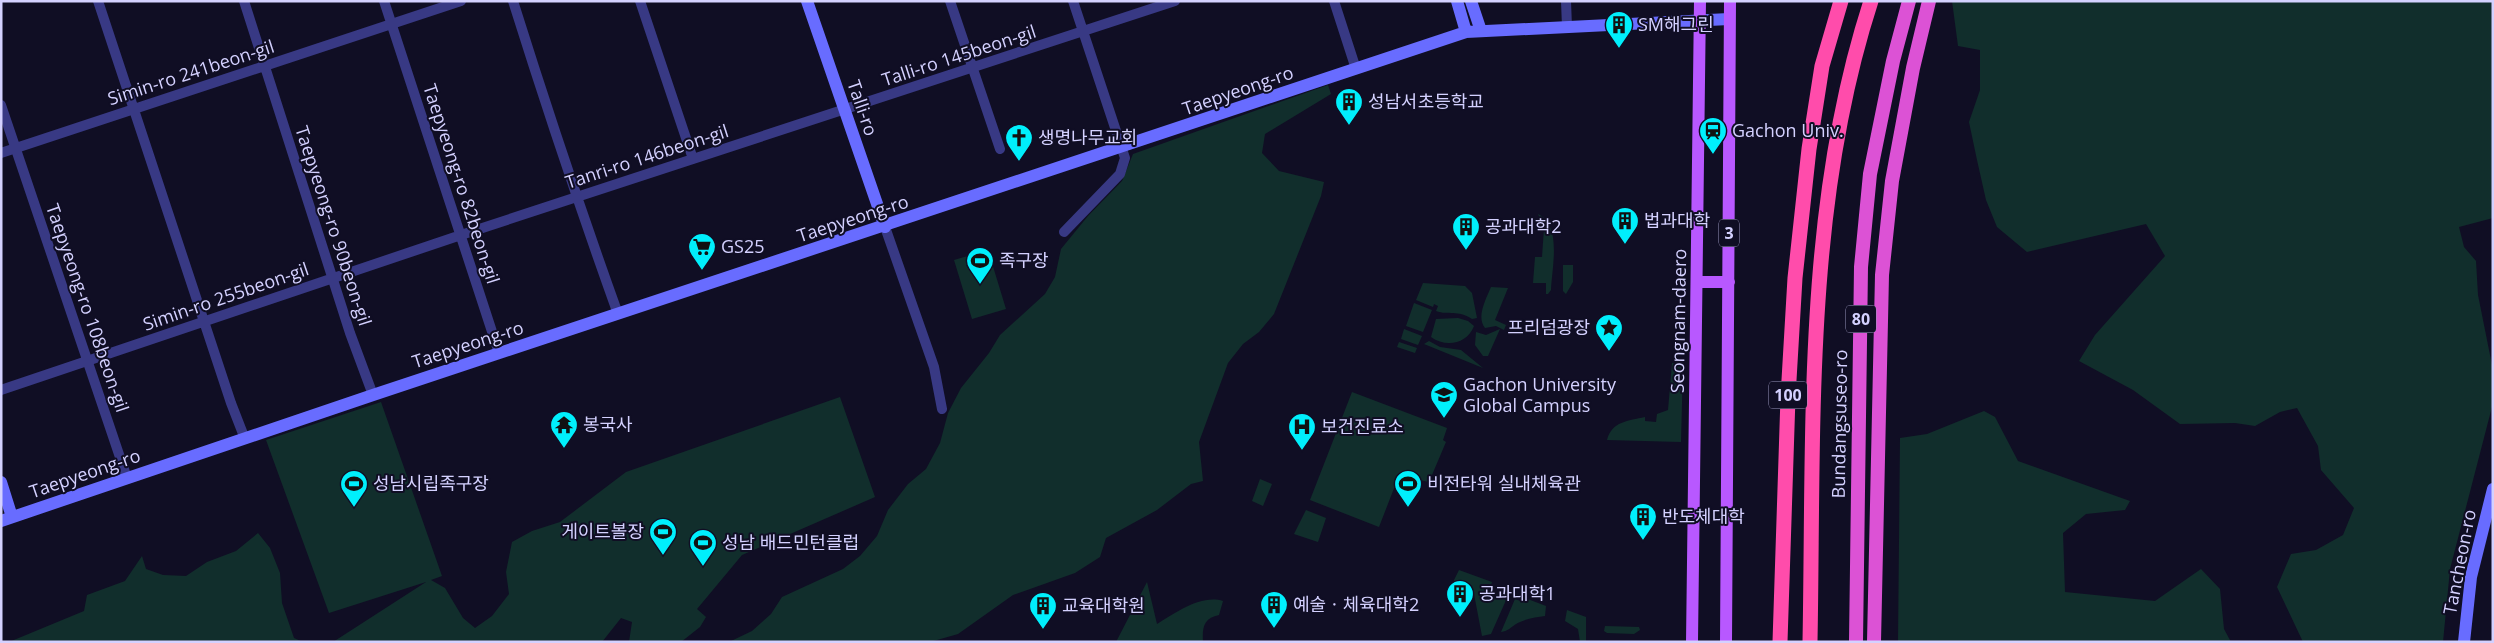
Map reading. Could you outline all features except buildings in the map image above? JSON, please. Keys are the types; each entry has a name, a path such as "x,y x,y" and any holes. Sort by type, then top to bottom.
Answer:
{"highway":[{"name":"100","path":"1780,642 1788,397 1795,278 1809,149 1822,66 1841,1"},
{"name":"100","path":"1810,642 1813,397 1822,253 1832,157 1854,52 1871,1"},
{"name":"Bundangsuseo-ro","path":"1856,642 1861,267 1870,174 1893,61 1910,1"},
{"name":"80","path":"1874,642 1882,275 1892,181 1913,68 1929,1"}],"main road":[{"name":"Talli-ro","path":"807,1 885,227"},
{"path":"1457,1 1466,32"},
{"path":"1471,1 1482,32"},
{"name":"Seongnam-daero","path":"1692,642 1700,1"},
{"name":"3","path":"1726,642 1730,1"},
{"name":"Taepyeong-ro","path":"7,519 373,395 1123,148 1466,32 1729,19"},
{"path":"1697,282 1729,282"},
{"path":"1,482 7,519"},
{"name":"Tancheon-ro","path":"2464,642 2471,577 2493,489"}],"street":[{"path":"98,1 245,439"},
{"name":"Taepyeong-ro 90beon-gil","path":"244,1 333,278 373,395"},
{"name":"Taepyeong-ro 82beon-gil","path":"384,1 500,353"},
{"name":"Simin-ro 241beon-gil","path":"1,153 462,1"},
{"path":"513,1 576,198 588,225 618,314"},
{"path":"640,1 693,159"},
{"path":"950,1 1000,149"},
{"path":"1064,232 1120,174 1125,158 1073,1"},
{"name":"Talli-ro 145beon-gil","path":"844,110 1175,1"},
{"path":"1334,1 1356,69"},
{"path":"1566,1 1567,27"},
{"name":"Taepyeong-ro 108beon-gil","path":"1,105 127,478"},
{"name":"Tanri-ro 146beon-gil","path":"461,235 844,110"},
{"path":"885,227 934,367 942,409"},
{"name":"Simin-ro 255beon-gil","path":"1,390 461,235"}],"green space":[{"path":"1952,1 2493,1 2493,218 2459,227 2464,247 2476,261 2478,295 2493,370 2493,403 2450,569 2443,642 2303,642 2277,587 2291,554 2316,550 2343,535 2354,508 2321,470 2318,446 2297,408 2280,412 2255,426 2235,423 2180,424 2133,390 2079,361 2095,335 2165,256 2146,224 2027,252 1997,227 1986,200 1969,122 1980,90 1980,50 1958,46"},
{"path":"1328,85 1331,94 1265,134 1262,153 1279,171 1324,182 1321,196 1274,314 1259,332 1243,344 1228,363 1199,442 1203,481 1191,484 1157,510 1106,538 1100,557 1075,573 1013,595 958,634 930,642 729,642 752,631 771,614 782,597 843,569 860,556 877,536 888,510 908,484 926,469 940,443 948,413 961,388 989,353 1000,335 1045,294 1055,277 1061,249 1088,216 1122,181 1133,154"},
{"path":"1538,214 1545,219 1553,237 1553,270 1551,290 1548,294 1546,294 1546,283 1533,283 1535,257 1542,257 1544,228"},
{"name":"족구장","path":"988,250 1006,309 972,319 954,260"},
{"path":"1563,265 1573,265 1573,282 1566,294 1563,291"},
{"path":"1423,283 1465,286 1472,293 1477,318 1472,319 1462,314 1436,311 1438,306 1434,304 1433,307 1416,300"},
{"path":"1491,287 1508,288 1495,320 1506,325 1504,330 1496,326 1485,328 1482,324 1483,308"},
{"path":"1414,303 1432,310 1423,332 1406,326"},
{"path":"1458,318 1468,321 1474,326 1466,337 1449,343 1431,337 1436,319"},
{"path":"1404,329 1422,336 1418,345 1401,339"},
{"path":"1500,329 1488,356 1483,356 1475,345 1476,332 1486,335"},
{"path":"1429,341 1440,347 1461,350 1483,368 1424,344"},
{"path":"1399,342 1417,348 1415,353 1397,347"},
{"path":"1672,363 1683,364 1681,442 1607,440 1609,434 1617,425 1645,417 1645,421 1656,422 1657,414 1668,410"},
{"path":"1352,392 1447,428 1443,440 1446,442 1429,482 1409,478 1407,481 1398,478 1379,527 1310,500"},
{"path":"840,397 875,497 742,555 697,609 706,617 700,627 681,642 629,642 632,622 621,618 602,642 333,642 426,582 329,613 266,440 381,402 442,576 431,580 445,588 463,618 475,628 492,616 509,594 506,572 512,542 532,531 560,522 626,472"},
{"path":"1984,411 1995,417 2018,461 2130,501 2125,510 2086,514 2063,533 2065,592 2155,601 2201,569 2220,589 2224,629 2231,642 1898,642 1900,438 1927,434"},
{"path":"1260,479 1272,484 1263,506 1252,501"},
{"path":"1306,510 1326,518 1318,542 1294,534"},
{"path":"258,533 270,548 280,573 282,603 294,638 303,642 9,642 84,611 87,595 125,581 142,556 146,569 163,575 186,576 207,562 236,551"},
{"path":"1459,570 1492,582 1489,591 1507,598 1491,634 1482,636 1474,594 1453,598 1454,580"},
{"path":"1147,582 1157,624 1197,602 1206,600 1223,601 1219,615 1210,618 1205,624 1203,642 1116,642"},
{"path":"1525,598 1546,606 1545,616 1523,621 1501,632 1515,599 1523,602"},
{"path":"1567,610 1586,617 1586,642 1580,642 1578,629 1565,621"},
{"path":"1605,626 1639,627 1640,630 1634,634 1607,633 1604,631"}],"place":[{"name":"SM해그린","path":"1619,49"},
{"name":"성남서초등학교","path":"1349,126"},
{"name":"Gachon Univ.","path":"1713,155"},
{"name":"생명나무교회","path":"1019,162"},
{"name":"법과대학","path":"1625,245"},
{"name":"공과대학2","path":"1466,251"},
{"name":"GS25","path":"702,271"},
{"name":"족구장","path":"980,285"},
{"name":"프리덤광장","path":"1609,352"},
{"name":"Gachon University Global Campus","path":"1444,419"},
{"name":"봉국사","path":"564,449"},
{"name":"보건진료소","path":"1302,451"},
{"name":"성남시립족구장","path":"354,508"},
{"name":"비전타워 실내체육관","path":"1408,508"},
{"name":"반도체대학","path":"1643,541"},
{"name":"게이트볼장","path":"663,556"},
{"name":"성남 배드민턴클럽","path":"703,567"},
{"name":"공과대학1","path":"1460,618"},
{"name":"예술ㆍ체육대학2","path":"1274,629"},
{"name":"교육대학원","path":"1043,630"}]}
